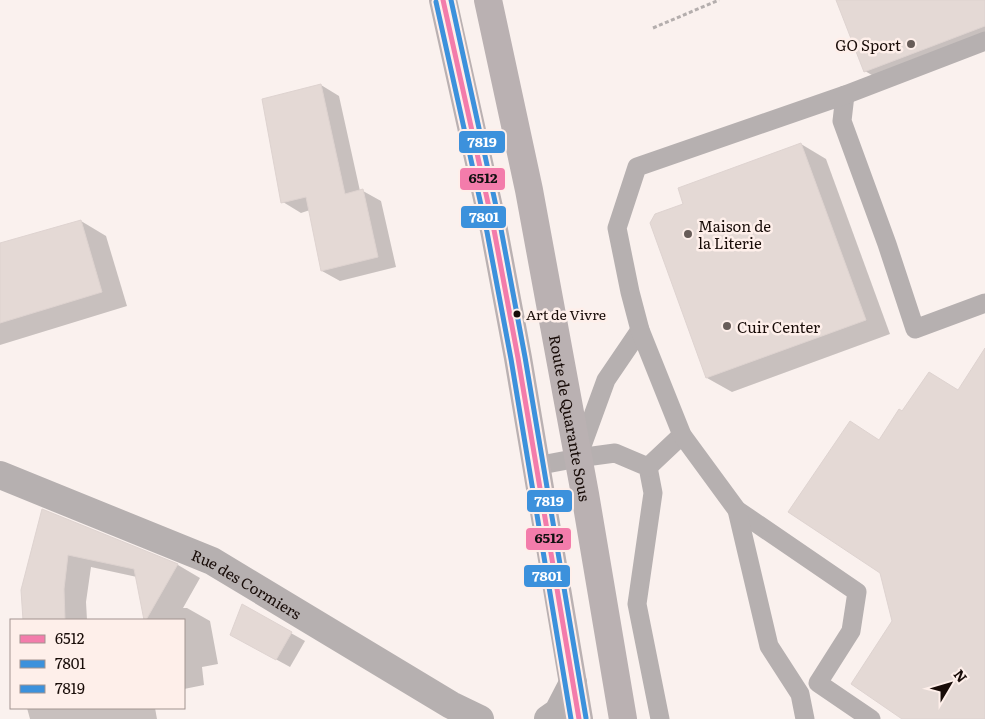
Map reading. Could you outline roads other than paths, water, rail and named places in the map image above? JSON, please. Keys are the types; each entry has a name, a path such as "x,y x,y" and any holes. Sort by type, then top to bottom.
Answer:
{"main road":[{"path":"443,0 494,230 579,719"},
{"name":"Route de Quarante Sous","path":"488,0 528,190 585,494 623,718"}],"street":[{"name":"Rue des Cormiers","path":"0,475 212,561 451,705 480,719"},
{"path":"548,719 558,712 573,683"}],"lane":[{"path":"800,694 818,683 851,631 856,592 737,510 682,436 640,330 617,228 637,167 844,95 985,41"},
{"path":"844,95 842,121 887,244 915,329 985,303"},
{"path":"578,458 606,380 640,330"},
{"path":"648,467 682,436"},
{"path":"536,466 615,453 648,467"},
{"path":"648,467 653,493 637,604 660,719"},
{"path":"737,510 768,646 800,694 805,719"},
{"path":"818,683 871,719"}],"place":[{"name":"GO Sport","path":"911,44"},
{"name":"Maison de la Literie","path":"688,234"},
{"name":"Art de Vivre","path":"517,314"},
{"name":"Cuir Center","path":"727,326"}]}
